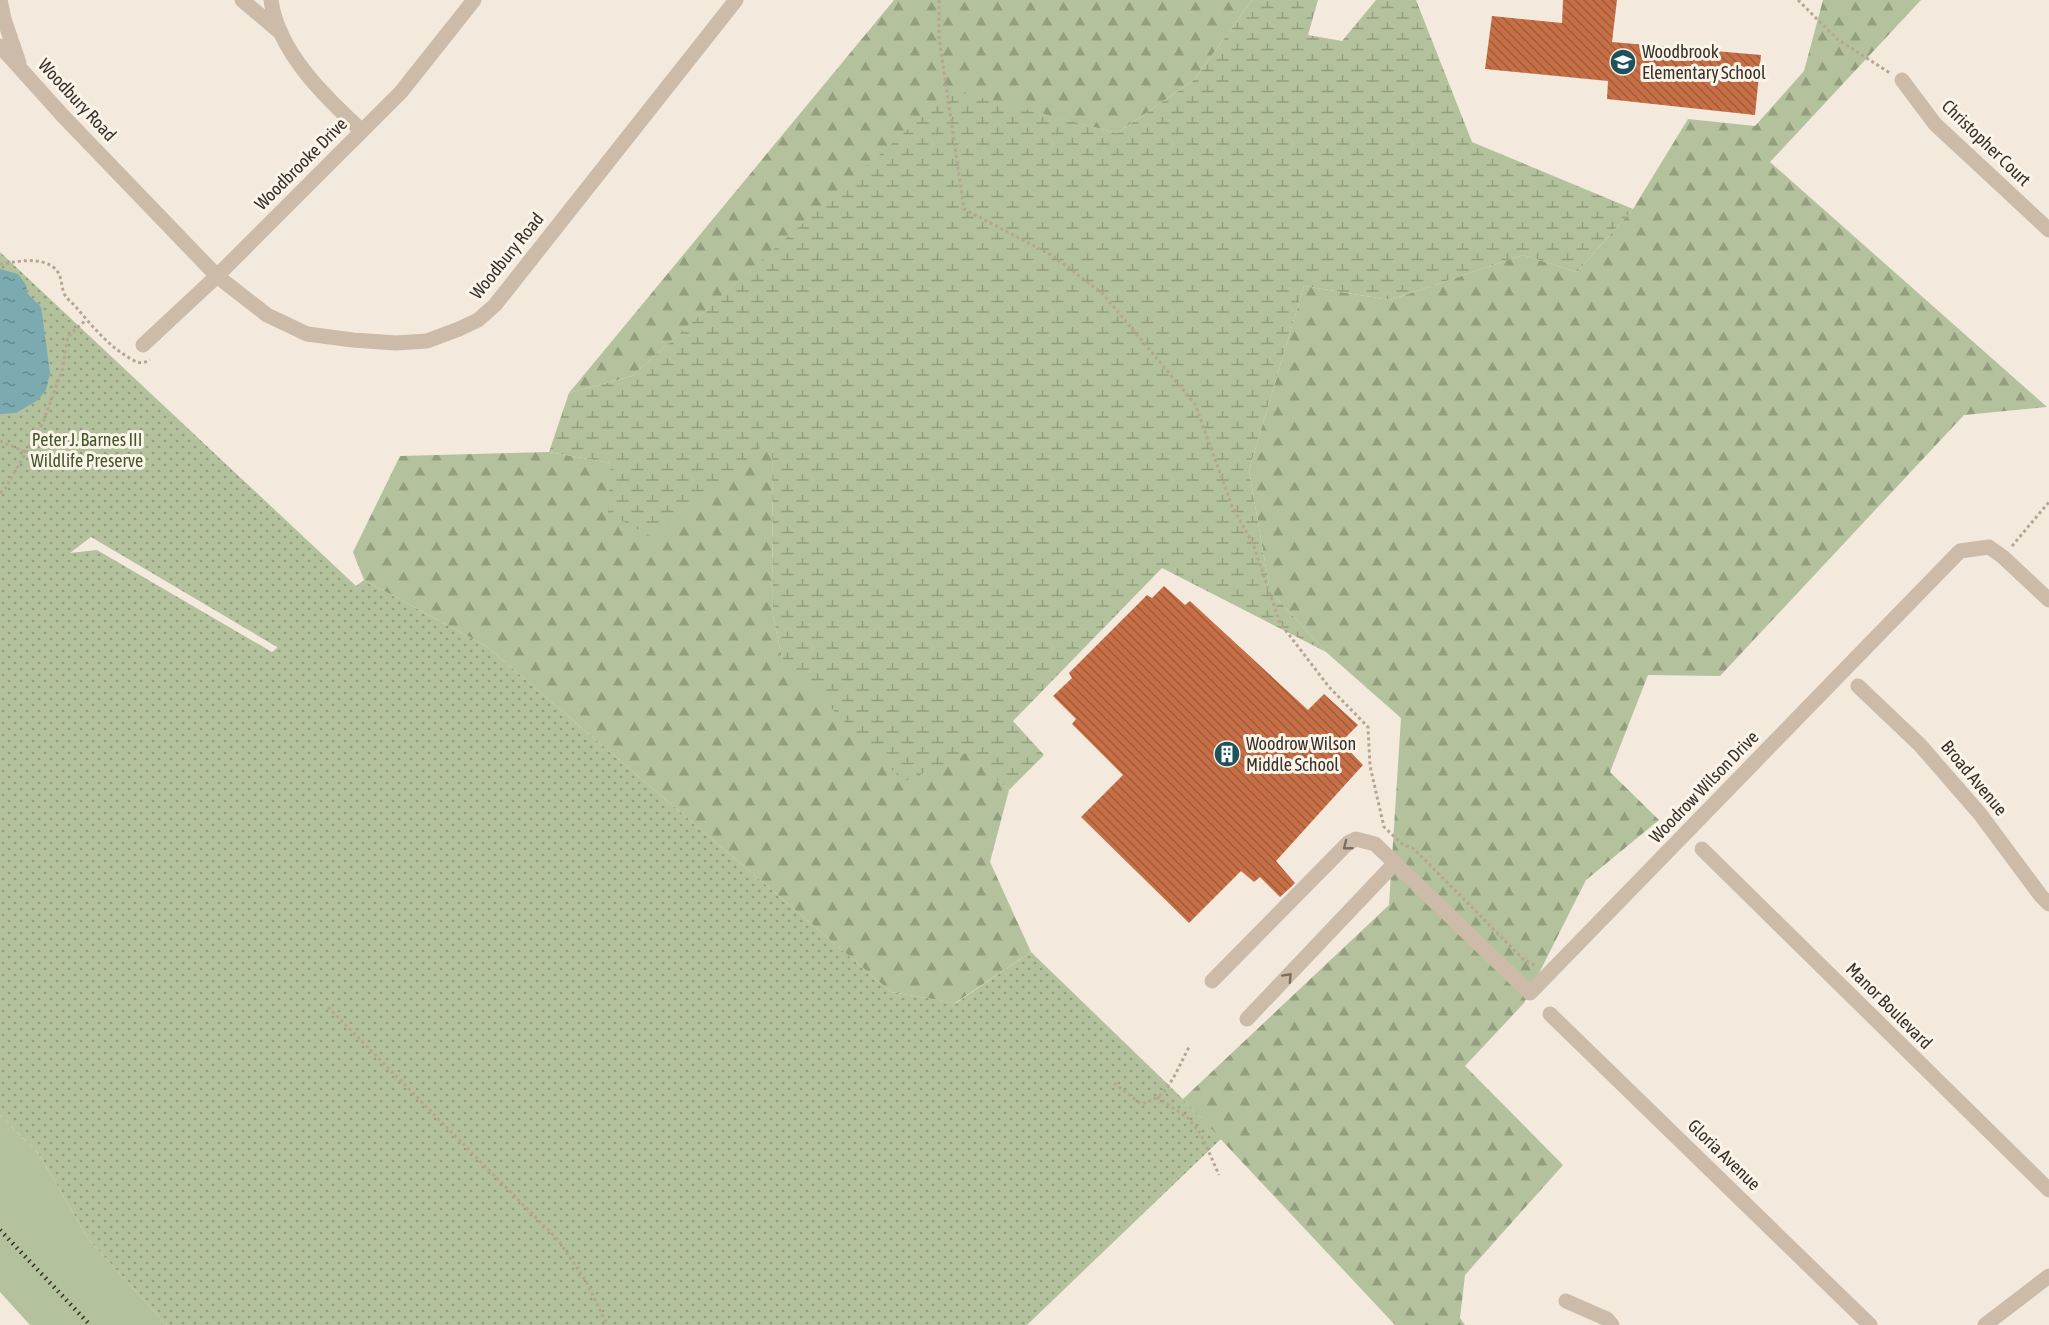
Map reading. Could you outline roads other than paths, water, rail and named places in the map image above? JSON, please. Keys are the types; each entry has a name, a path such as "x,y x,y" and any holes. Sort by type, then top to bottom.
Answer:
{"street":[{"path":"0,0 21,68"},
{"path":"242,0 281,33"},
{"path":"271,0 281,33 311,80 327,99 362,131"},
{"name":"Woodbrooke Drive","path":"144,345 217,276 401,92 474,0"},
{"name":"Woodbury Road","path":"0,46 63,116 217,276 267,315 307,334 396,344 427,341 478,320 495,305 736,0"},
{"name":"Christopher Court","path":"1902,80 1935,124 2049,230"},
{"name":"Woodrow Wilson Drive","path":"1212,981 1348,843 1356,839 1374,843 1530,993 1960,551 1989,547 2049,600"},
{"name":"Broad Avenue","path":"1858,686 1920,745 1980,814 2049,904"},
{"name":"Manor Boulevard","path":"1702,849 2049,1190"},
{"path":"1247,1019 1395,863"},
{"name":"Gloria Avenue","path":"1550,1014 1870,1325"},
{"path":"1985,1325 2049,1276"},
{"path":"1566,1301 1607,1319 1612,1325"}],"water":[{"path":"0,269 18,274 26,285 27,293 41,307 50,373 46,390 38,400 16,413 0,414"}],"railway":[{"path":"0,1230 90,1325"}],"place":[{"name":"Woodbrook Elementary School","path":"1623,62"},
{"name":"Woodrow Wilson Middle School","path":"1227,754"}],"park label":[{"name":"Peter J. Barnes III Wildlife Preserve","path":"87,450"}]}
